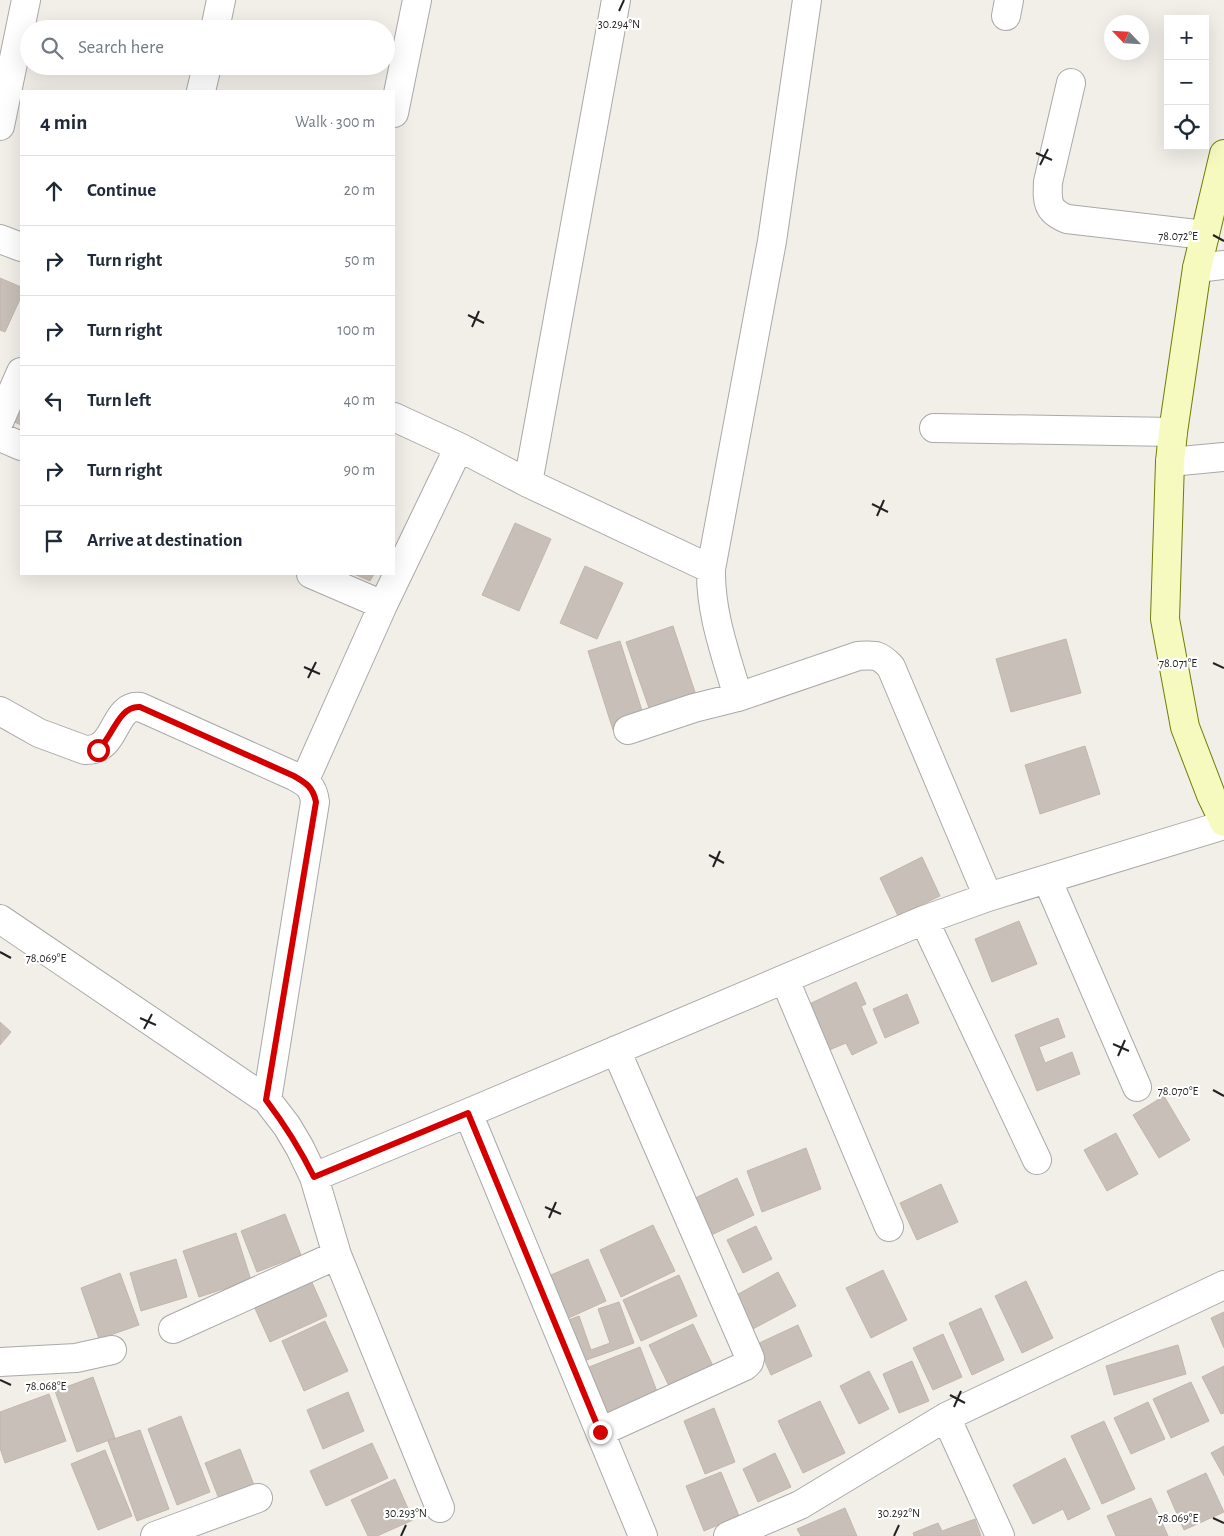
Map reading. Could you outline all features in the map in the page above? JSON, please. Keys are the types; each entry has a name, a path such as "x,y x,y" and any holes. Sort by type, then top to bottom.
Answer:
{"street":[{"path":"22,20 26,0"},
{"path":"217,20 221,0"},
{"path":"395,108 417,0"},
{"path":"528,483 616,0"},
{"path":"738,697 710,591 711,570 772,242 807,0"},
{"path":"0,126 20,29"},
{"path":"202,90 205,75"},
{"path":"1071,83 1048,182 1047,198 1051,209 1057,215 1067,219 1205,235"},
{"path":"314,1177 924,920 988,897 1224,823 1218,792 1186,727 1165,619 1170,462 1197,268 1224,154"},
{"path":"0,239 20,247"},
{"path":"1197,268 1224,265"},
{"path":"0,420 20,374"},
{"path":"395,417 711,570"},
{"path":"934,428 1174,432"},
{"path":"0,437 20,446"},
{"path":"304,782 382,605 459,448"},
{"path":"1170,462 1224,457"},
{"path":"313,575 382,605"},
{"path":"628,730 694,708 738,697 858,656 873,655 882,658 891,668 988,897"},
{"path":"0,711 39,733 92,751 98,750 104,745 124,713 134,706 140,707 304,782 311,787 316,802 266,1100"},
{"path":"1047,879 1137,1087"},
{"path":"0,919 266,1100 291,1134 314,1177 337,1256 440,1508"},
{"path":"924,920 1036,1160"},
{"path":"785,980 889,1227"},
{"path":"600,1432 745,1366 750,1358 616,1050"},
{"path":"468,1113 643,1536"},
{"path":"173,1328 337,1256"},
{"path":"728,1536 777,1526 800,1505 946,1417 1224,1285"},
{"path":"0,1362 76,1358 112,1350"},
{"path":"946,1417 1000,1536"},
{"path":"156,1536 258,1498"}],"building":[{"path":"0,278 20,287 20,299 5,332 0,330"},
{"path":"20,388 20,425 6,418"},
{"path":"515,523 551,539 519,611 482,595"},
{"path":"585,566 623,583 597,639 560,623"},
{"path":"356,575 373,575 370,581"},
{"path":"673,626 696,695 650,711 626,642"},
{"path":"1066,639 1081,693 1011,712 996,659"},
{"path":"620,641 645,720 613,730 588,651"},
{"path":"1085,746 1100,794 1040,814 1025,765"},
{"path":"922,857 940,896 898,916 880,878"},
{"path":"1019,921 1037,964 992,982 975,939"},
{"path":"856,982 866,1004 861,1006 877,1043 852,1055 846,1043 827,1051 807,1005"},
{"path":"907,994 919,1023 885,1038 873,1009"},
{"path":"1058,1018 1065,1037 1039,1047 1045,1063 1072,1052 1080,1074 1037,1091 1015,1035"},
{"path":"0,1022 11,1032 0,1045"},
{"path":"1164,1096 1190,1140 1159,1158 1133,1115"},
{"path":"1116,1133 1138,1174 1107,1191 1084,1150"},
{"path":"806,1148 821,1189 762,1212 747,1171"},
{"path":"737,1178 754,1215 707,1237 691,1200"},
{"path":"941,1184 958,1222 917,1240 900,1203"},
{"path":"285,1214 301,1255 257,1272 241,1231"},
{"path":"653,1225 675,1271 621,1297 600,1250"},
{"path":"756,1226 772,1259 743,1273 727,1240"},
{"path":"236,1233 251,1280 199,1297 183,1251"},
{"path":"176,1259 187,1297 141,1311 130,1273"},
{"path":"588,1259 606,1301 562,1321 544,1278"},
{"path":"883,1270 907,1320 871,1338 846,1288"},
{"path":"778,1272 796,1306 751,1330 733,1297"},
{"path":"120,1273 139,1325 99,1339 81,1288"},
{"path":"679,1275 697,1316 641,1341 623,1300"},
{"path":"310,1278 327,1316 270,1342 253,1304"},
{"path":"1026,1281 1053,1338 1022,1353 995,1296"},
{"path":"619,1302 634,1343 581,1362 566,1321 579,1316 591,1350 610,1343 598,1309"},
{"path":"981,1308 1004,1360 972,1375 949,1323"},
{"path":"1224,1312 1224,1348 1211,1318"},
{"path":"325,1321 348,1371 304,1391 282,1341"},
{"path":"693,1324 713,1366 670,1388 649,1345"},
{"path":"798,1325 812,1356 771,1375 757,1344"},
{"path":"943,1334 962,1377 933,1390 913,1348"},
{"path":"1178,1345 1186,1374 1114,1395 1106,1366"},
{"path":"640,1347 658,1394 608,1414 589,1367"},
{"path":"912,1361 929,1401 899,1413 883,1374"},
{"path":"1224,1366 1224,1413 1221,1414 1202,1377"},
{"path":"869,1371 889,1409 859,1424 840,1386"},
{"path":"93,1377 115,1438 77,1452 55,1391"},
{"path":"1191,1382 1209,1421 1171,1438 1153,1399"},
{"path":"348,1392 364,1431 323,1449 307,1410"},
{"path":"49,1394 66,1441 5,1463 0,1448 0,1412"},
{"path":"820,1401 845,1453 803,1473 778,1421"},
{"path":"1148,1402 1165,1439 1131,1454 1114,1418"},
{"path":"714,1408 735,1462 705,1474 684,1421"},
{"path":"181,1416 210,1492 177,1505 148,1429"},
{"path":"1104,1421 1135,1489 1102,1504 1071,1436"},
{"path":"140,1430 169,1509 137,1521 108,1441"},
{"path":"372,1443 388,1478 326,1506 310,1471"},
{"path":"1224,1446 1224,1476 1211,1453"},
{"path":"240,1449 254,1485 219,1499 205,1463"},
{"path":"105,1450 132,1516 98,1530 71,1464"},
{"path":"775,1453 791,1487 758,1502 743,1469"},
{"path":"1065,1458 1090,1509 1068,1520 1063,1509 1033,1524 1013,1485"},
{"path":"721,1472 739,1516 704,1531 686,1486"},
{"path":"1206,1473 1224,1512 1184,1530 1167,1491"},
{"path":"395,1479 413,1520 377,1536 368,1536 351,1500"},
{"path":"1151,1498 1168,1536 1116,1536 1107,1516"},
{"path":"845,1508 857,1536 801,1536 797,1529"},
{"path":"975,1519 981,1536 914,1536 913,1533 938,1523 942,1531"}],"route":[{"path":"98,750 104,745 124,713 134,706 140,707 294,776 311,787 316,802 266,1100 287,1126 314,1177 468,1113 600,1432"}]}
